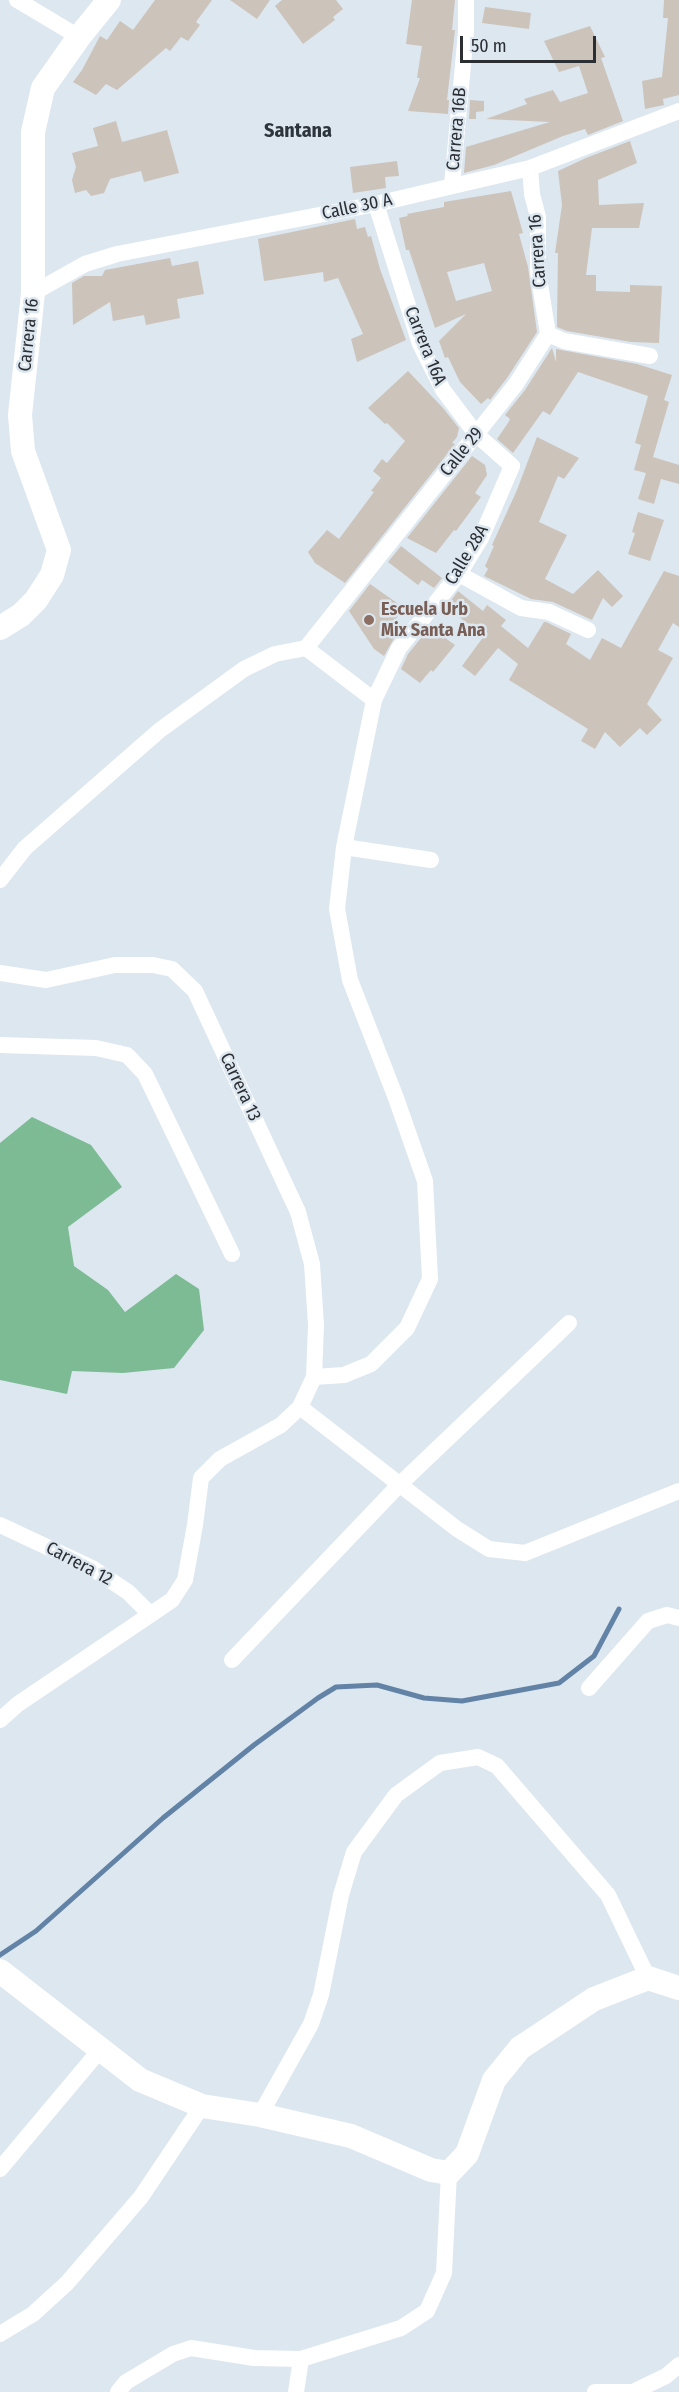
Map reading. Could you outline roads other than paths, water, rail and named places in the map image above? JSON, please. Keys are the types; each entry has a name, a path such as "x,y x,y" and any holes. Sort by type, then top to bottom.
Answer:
{"street":[{"path":"17,0 79,38 109,0"},
{"name":"Carrera 16B","path":"452,185 466,32 466,0"},
{"name":"Carrera 16","path":"0,628 21,615 36,600 52,576 59,550 23,451 20,415 33,293 33,132 43,88 79,38"},
{"name":"Calle 30 A","path":"33,293 85,264 117,254 376,204 530,168 679,111"},
{"name":"Carrera 16","path":"530,168 532,194 538,217 538,272 548,334"},
{"name":"Carrera 16A","path":"376,204 420,344 443,390 476,434 512,466"},
{"path":"548,334 564,341 650,356"},
{"name":"Calle 29","path":"306,648 516,384 548,334"},
{"name":"Calle 28A","path":"314,1377 344,1375 371,1364 408,1328 430,1279 425,1181 396,1098 350,980 337,909 344,847 374,700 399,648 459,574 481,538 512,466"},
{"path":"459,574 521,608 549,612 588,630"},
{"path":"0,880 25,848 160,730 244,669 275,654 306,648 374,700"},
{"path":"344,847 431,860"},
{"name":"Carrera 13","path":"0,973 46,980 115,965 153,965 172,969 195,992 298,1212 312,1264 316,1325 314,1377"},
{"path":"0,1045 96,1048 127,1055 145,1074 232,1254"},
{"path":"232,1660 399,1485 569,1323"},
{"path":"0,1720 18,1704 172,1600 185,1580 201,1478 220,1459 280,1425 300,1407 314,1377"},
{"path":"300,1407 457,1529 489,1549 525,1553 679,1491"},
{"name":"Carrera 12","path":"0,1525 92,1568 128,1592 150,1614"},
{"path":"589,1688 648,1621 667,1615 679,1618"},
{"path":"260,2115 311,2024 321,1995 341,1895 354,1852 396,1795 440,1763 478,1757 497,1766 608,1894 648,1978"},
{"path":"0,1971 140,2080 202,2106 260,2115 351,2136 431,2170 449,2173"},
{"path":"118,2392 126,2382 173,2354 191,2348 205,2348 254,2358 300,2359 401,2328 427,2311 444,2273 449,2173 467,2154 494,2080 520,2048 594,1999 648,1978 679,1988"},
{"path":"0,2169 100,2050"},
{"path":"0,2334 33,2314 67,2283 141,2197 202,2106"},
{"path":"296,2392 300,2359"},
{"path":"595,2392 633,2392 666,2376 679,2365"}],"waterway":[{"path":"0,1955 36,1931 163,1818 254,1745 336,1687 377,1685 424,1698 462,1701 559,1683 594,1656 619,1609"}],"place":[{"name":"Escuela Urb Mix Santa Ana","path":"369,620"}],"district":[{"name":"Santana","path":"298,131"}]}
